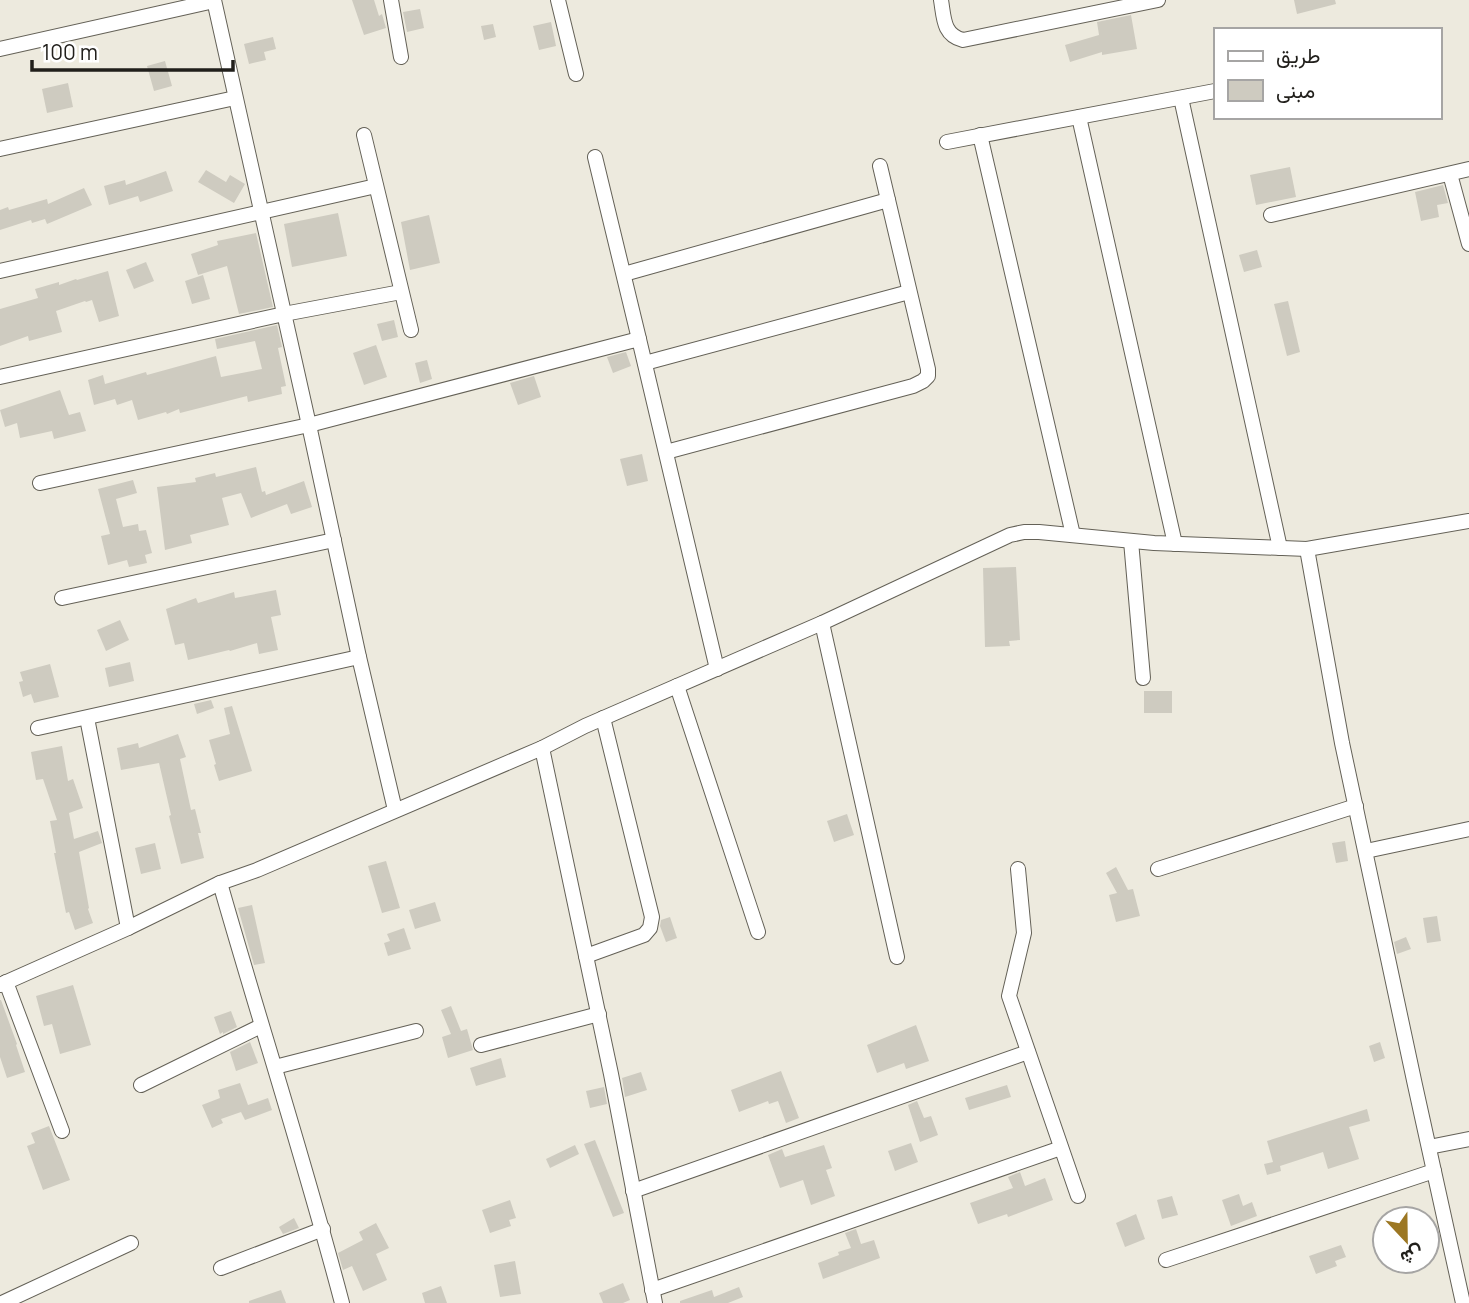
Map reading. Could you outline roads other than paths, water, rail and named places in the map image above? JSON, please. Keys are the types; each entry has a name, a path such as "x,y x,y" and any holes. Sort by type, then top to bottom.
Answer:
{"street":[{"path":"391,0 401,57"},
{"path":"558,0 576,74"},
{"path":"941,0 945,27 950,34 963,40 1158,0"},
{"path":"0,49 214,1 395,810"},
{"path":"947,142 1214,92"},
{"path":"0,149 235,98"},
{"path":"1181,98 1280,548"},
{"path":"1079,117 1175,544"},
{"path":"365,135 411,330"},
{"path":"980,135 1073,535"},
{"path":"595,158 717,669"},
{"path":"666,452 913,386 928,376 880,166"},
{"path":"1271,215 1469,169"},
{"path":"1450,174 1469,244"},
{"path":"0,271 376,186"},
{"path":"624,274 888,200"},
{"path":"0,377 284,314 401,292"},
{"path":"645,363 909,292"},
{"path":"40,483 309,425 639,339"},
{"path":"62,1131 3,983 128,928 220,883 257,870 542,748 603,718 822,623 1010,535 1039,532 1175,544 1307,550 1469,521"},
{"path":"62,598 334,540"},
{"path":"1131,541 1143,678"},
{"path":"1307,550 1342,743 1463,1303"},
{"path":"822,623 897,957"},
{"path":"38,728 359,657"},
{"path":"677,686 758,932"},
{"path":"87,718 128,928"},
{"path":"586,956 644,935 650,928 652,917 603,718"},
{"path":"542,748 599,1014 654,1296 1061,1148"},
{"path":"1158,869 1356,806"},
{"path":"1366,851 1469,830"},
{"path":"1018,869 1024,933 1009,996 1078,1196"},
{"path":"220,883 323,1229 342,1303"},
{"path":"481,1045 599,1014"},
{"path":"141,1085 261,1026"},
{"path":"275,1067 416,1031"},
{"path":"634,1191 1028,1052"},
{"path":"1429,1147 1469,1139"},
{"path":"1166,1260 1434,1171"},
{"path":"221,1268 323,1229"},
{"path":"2,1303 131,1243"}]}
